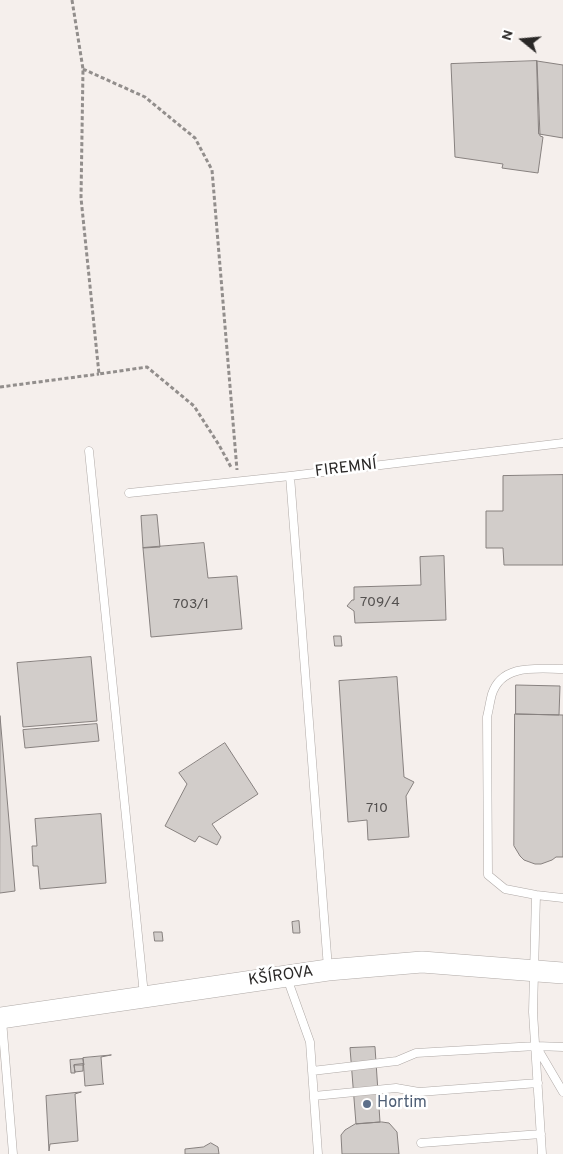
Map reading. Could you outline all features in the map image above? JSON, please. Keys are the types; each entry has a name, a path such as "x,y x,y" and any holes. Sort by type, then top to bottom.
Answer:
{"street":[{"name":"KŠÍROVA","path":"1,1018 328,970 422,962 563,973"}],"lane":[{"name":"FIREMNÍ","path":"129,493 290,476 563,443"},
{"path":"90,451 144,997"},
{"path":"290,476 328,970"},
{"path":"563,669 524,668 502,676 492,692 487,717 488,875 505,889 563,898"},
{"path":"536,895 533,1012 542,1154"},
{"path":"287,976 310,1042 318,1154"},
{"path":"1,1018 12,1154"},
{"path":"536,1046 563,1092"},
{"path":"312,1071 397,1061 416,1053 536,1046 563,1047"},
{"path":"314,1096 396,1088 419,1092 538,1083"},
{"path":"421,1143 541,1134"}],"path":[{"path":"72,0 83,68 81,198 98,374"},
{"path":"83,68 145,97 194,138 212,170 238,480"},
{"path":"0,387 147,366 194,406 219,445 238,480"}],"building":[{"path":"537,61 540,136 543,137 538,173 502,168 503,164 455,157 451,64"},
{"path":"537,61 563,65 563,138 539,134"},
{"path":"563,475 563,565 504,565 503,548 486,548 486,511 503,511 503,476"},
{"path":"157,515 160,547 143,548 141,516"},
{"path":"204,543 208,578 237,576 242,629 151,637 143,548"},
{"path":"444,556 446,620 355,623 354,611 347,606 354,600 354,587 421,585 420,557"},
{"path":"334,636 341,636 342,646 335,646"},
{"path":"91,657 97,721 23,727 17,663"},
{"path":"397,677 404,777 414,782 406,796 409,837 368,840 367,820 348,822 339,681"},
{"path":"516,685 560,686 559,715 516,714"},
{"path":"515,714 563,715 563,857 556,857 541,864 524,860 514,846"},
{"path":"0,716 15,891 0,893"},
{"path":"97,724 99,741 25,748 23,730"},
{"path":"225,743 258,794 212,824 221,837 217,845 199,836 195,842 165,826 187,784 179,773"},
{"path":"101,814 106,883 40,889 38,866 33,866 32,846 37,846 35,819"},
{"path":"299,921 300,933 293,933 292,922"},
{"path":"154,932 162,932 163,941 155,941"},
{"path":"375,1047 380,1122 356,1124 350,1048"},
{"path":"111,1055 101,1057 104,1084 85,1086 83,1058"},
{"path":"83,1059 84,1065 74,1065 75,1073 71,1073 70,1060"},
{"path":"83,1064 83,1071 75,1072 74,1065"},
{"path":"81,1092 75,1094 78,1141 50,1144 49,1151 46,1096"},
{"path":"389,1123 397,1132 399,1154 342,1154 341,1135 345,1130 355,1124"},
{"path":"211,1143 218,1147 219,1154 185,1154 185,1149 203,1147"}],"place":[{"name":"Hortim","path":"367,1104"}]}
